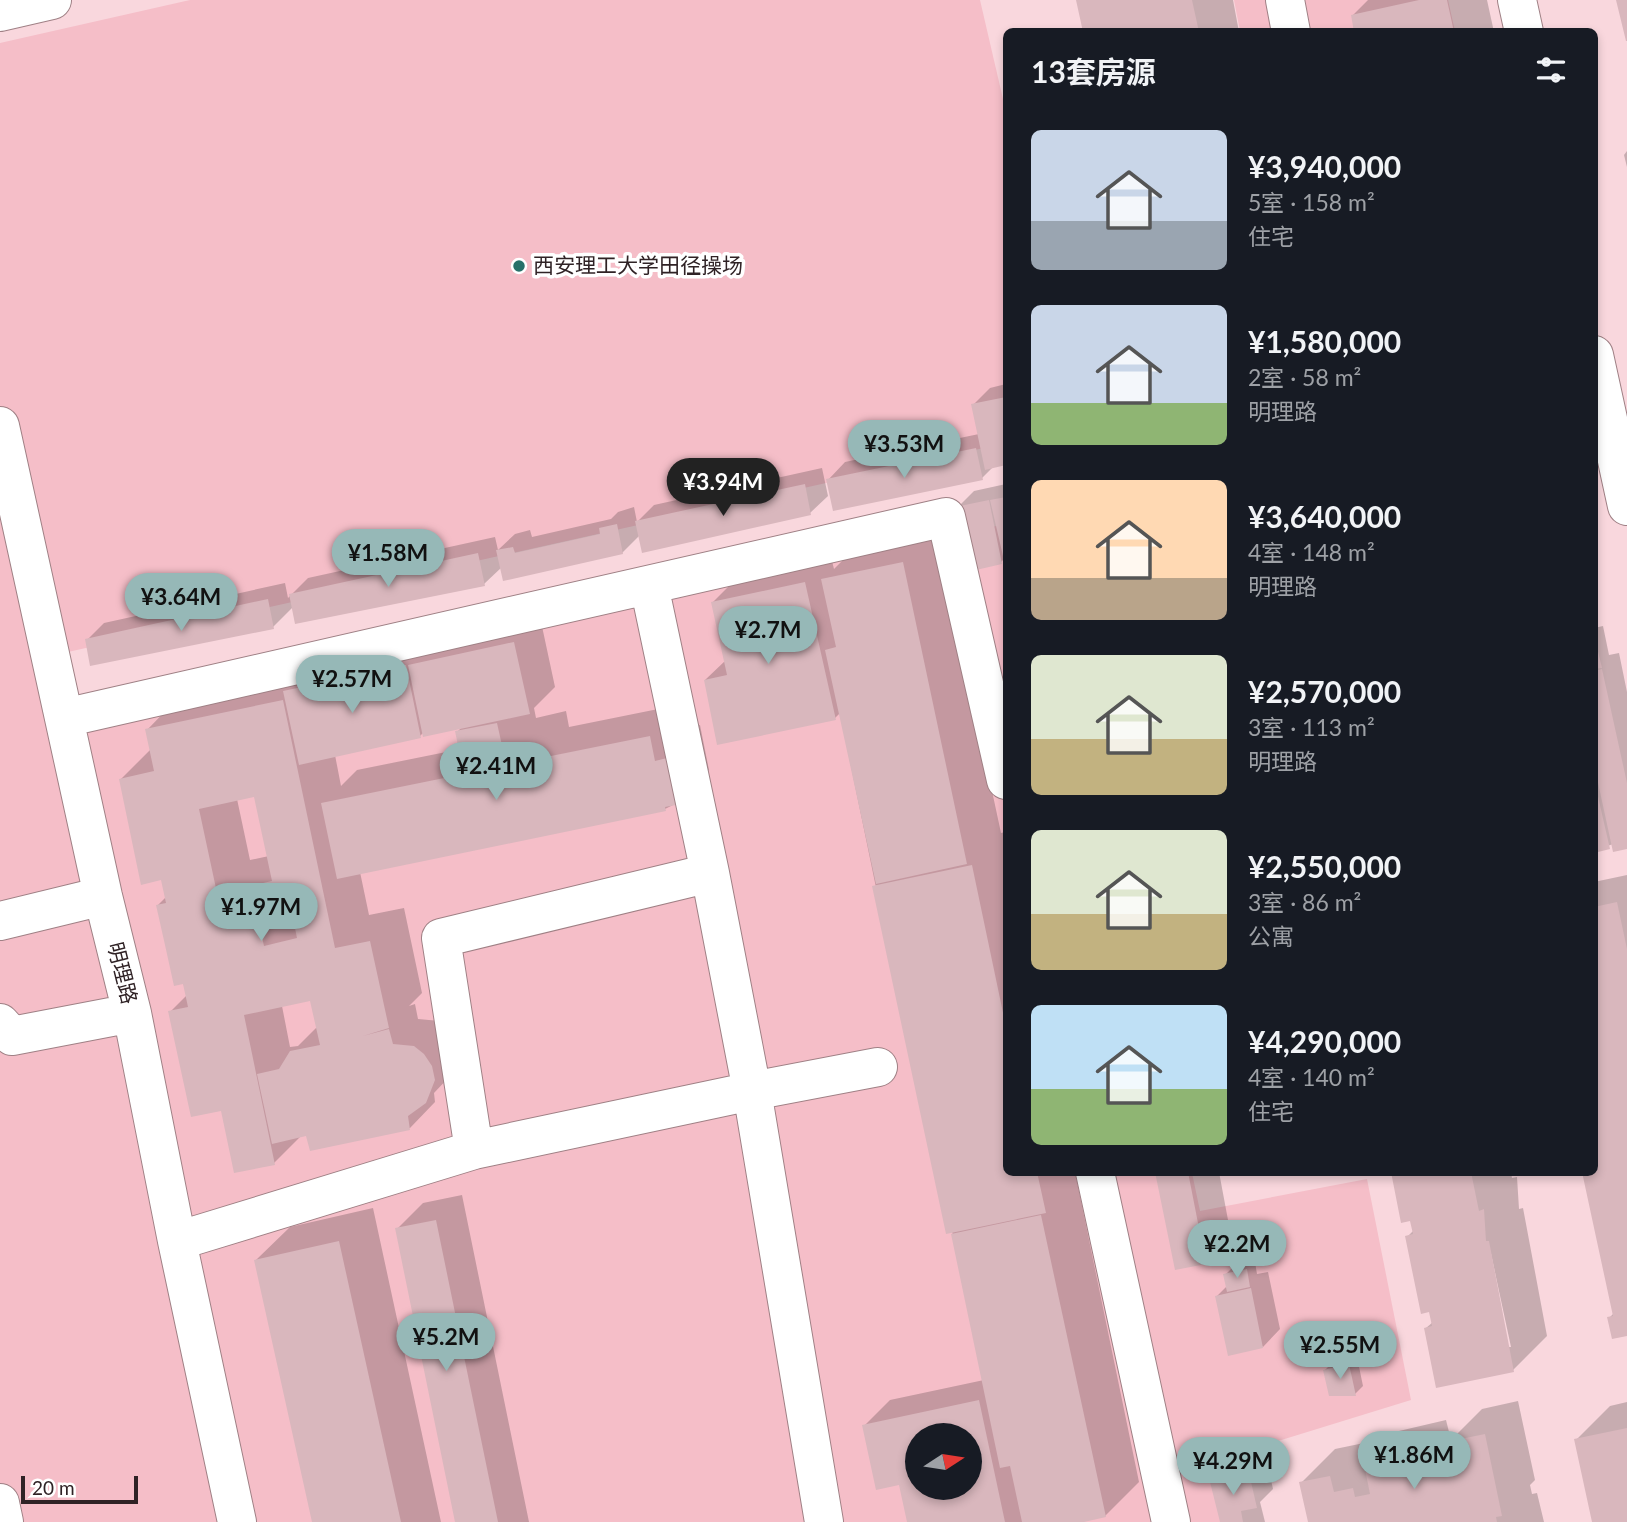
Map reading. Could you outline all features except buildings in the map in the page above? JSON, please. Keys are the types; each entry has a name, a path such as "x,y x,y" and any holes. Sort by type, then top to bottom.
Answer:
{"street":[{"path":"0,12 52,0"},
{"path":"1285,0 1290,28"},
{"path":"1517,0 1523,28"},
{"path":"1598,373 1627,506"},
{"name":"明理路","path":"0,426 103,896 132,1013 237,1522"},
{"path":"64,718 946,517 1003,767"},
{"path":"649,584 710,873 752,1091 824,1522"},
{"path":"474,1150 441,938 710,873"},
{"path":"0,921 103,896"},
{"path":"0,1023 12,1036 132,1013"},
{"path":"177,1241 474,1150 878,1067"},
{"path":"1096,1176 1171,1522"},
{"path":"0,1503 4,1522"}],"shaded area":[{"path":"190,0 980,0 1003,99 1003,444 50,656 0,426 0,43"},
{"path":"1234,0 1448,0 1454,28 1239,28"},
{"path":"0,461 226,1522 0,1522"},
{"path":"1003,525 1003,1176 1193,1176 1200,1211 1367,1179 1411,1400 1246,1451 1228,1522 231,1522 64,718"}],"place":[{"name":"西安理工大学田径操场","path":"519,266"}]}
